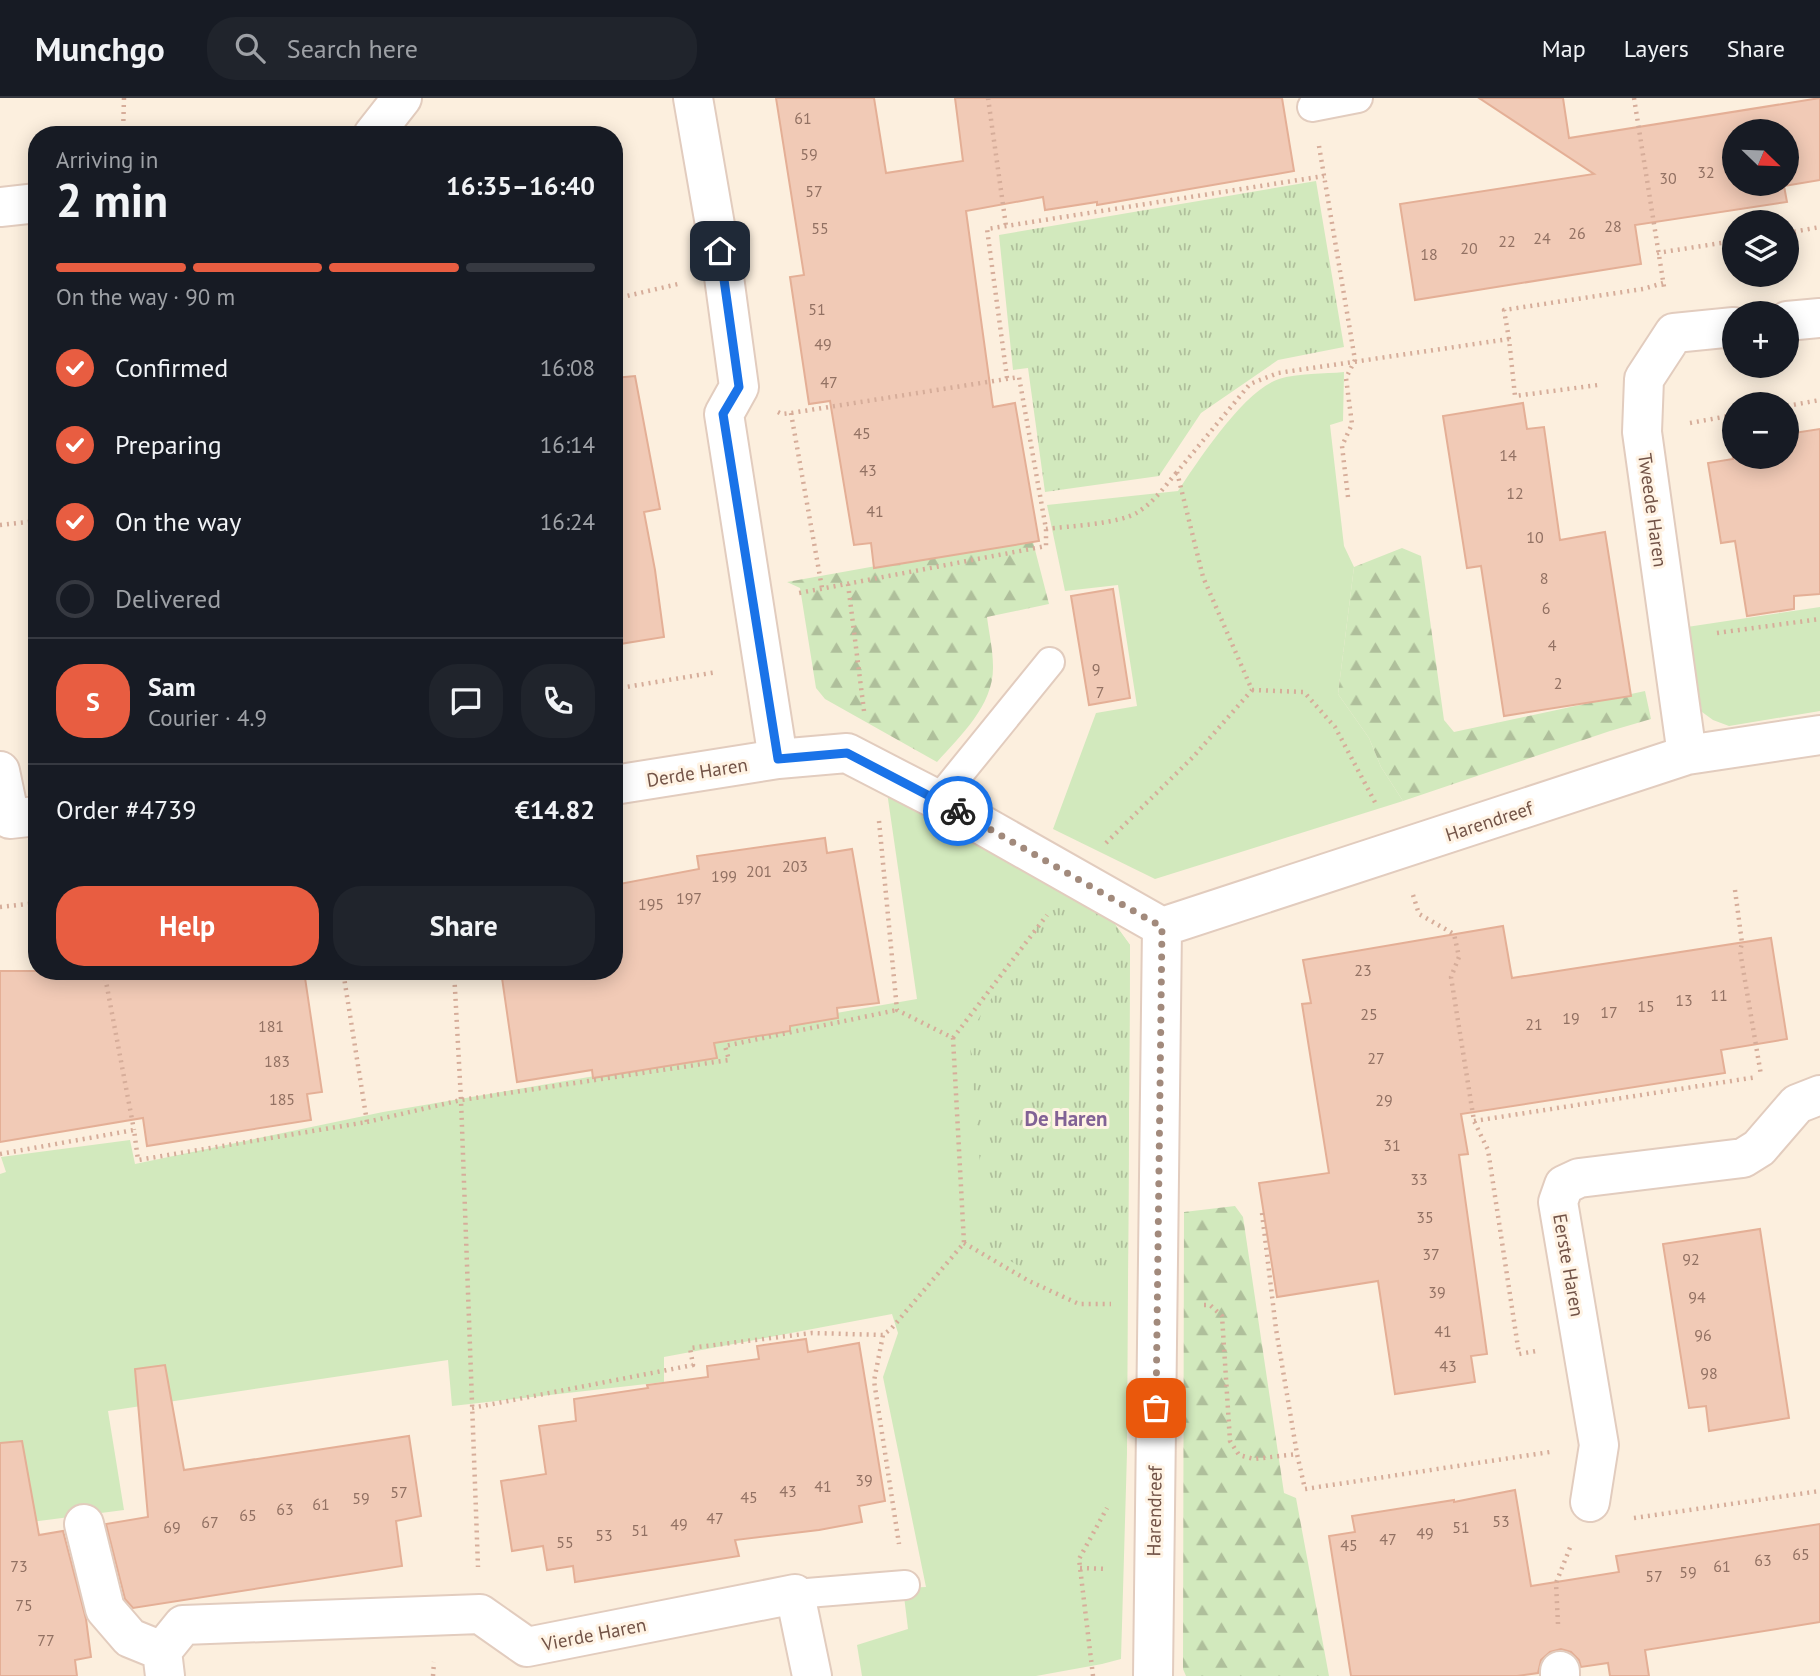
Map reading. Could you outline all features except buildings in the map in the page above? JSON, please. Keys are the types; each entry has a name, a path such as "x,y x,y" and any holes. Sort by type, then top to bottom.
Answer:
{"street":[{"path":"380,126 402,98"},
{"path":"693,98 724,277 739,387 723,414 778,759 847,753 938,800 1162,927"},
{"path":"0,207 28,204"},
{"path":"1799,320 1820,318"},
{"path":"1644,379 1674,333 1722,328"},
{"name":"Tweede Haren","path":"1644,379 1642,432 1688,755"},
{"name":"Harendreef","path":"1153,1676 1162,927 1688,755 1820,735"},
{"name":"Derde Haren","path":"623,784 778,759"},
{"path":"0,771 10,819 28,817"},
{"name":"Eerste Haren","path":"1590,1502 1599,1445 1558,1202 1564,1185 1579,1178 1743,1158 1759,1148 1809,1100"},
{"path":"84,1524 105,1609 130,1638 164,1664 183,1625 480,1614"},
{"path":"795,1594 812,1676"},
{"name":"Vierde Haren","path":"480,1614 527,1647 795,1594"}],"lane":[{"path":"1312,107 1358,98"},
{"path":"938,800 1050,662"},
{"path":"795,1594 905,1585"}],"path":[{"path":"123,126 124,98"},
{"path":"988,98 1006,226"},
{"path":"1634,98 1657,253 1722,243"},
{"path":"1312,107 1355,360 1346,378 1353,424 1342,446 1348,497"},
{"path":"1007,378 987,229 1324,176"},
{"path":"1799,231 1820,228"},
{"path":"623,298 724,277"},
{"path":"1644,379 1515,396 1504,310 1643,289 1663,283"},
{"path":"1046,529 1118,519 1135,514 1150,504 1250,384 1278,373 1509,339"},
{"path":"739,387 782,414 1019,377 1046,529 1046,545 754,602"},
{"path":"1799,404 1820,400"},
{"path":"792,413 822,588"},
{"path":"1177,472 1203,577 1252,690"},
{"path":"0,525 28,522"},
{"path":"848,584 878,817 897,1010"},
{"path":"1671,639 1820,619"},
{"path":"623,688 764,664"},
{"path":"1252,690 1304,692 1335,727 1399,850 1419,914 1454,934 1459,957 1451,977 1474,1121 1488,1150 1519,1354 1582,1345"},
{"path":"472,1408 693,1364 690,1348 812,1334 883,1335 891,1329 964,1243 953,1038 1076,877 1107,841 1194,756 1252,690"},
{"path":"1735,890 1742,943 1740,951 1761,1076"},
{"path":"0,907 28,904"},
{"path":"106,980 138,1160 367,1122 461,1100 729,1060 725,1046 897,1010 953,1038"},
{"path":"344,980 367,1122"},
{"path":"454,980 461,1100 480,1614"},
{"path":"1474,1121 1777,1072 1809,1100"},
{"path":"0,1154 134,1130"},
{"path":"1262,1213 1275,1320 1305,1489 1599,1445"},
{"path":"964,1243 1029,1281 1079,1304 1210,1306 1222,1316 1230,1441 1239,1455 1254,1459 1297,1454"},
{"path":"883,1335 874,1381 905,1585"},
{"path":"1093,1676 1079,1559 1116,1492 1154,1487"},
{"path":"1632,1518 1820,1491"},
{"path":"1560,1674 1556,1583 1578,1525 1590,1502"}],"green space":[{"path":"1316,181 1344,347 1278,360 1201,413 1159,476 1045,492 1028,368 1013,370 999,235"},
{"path":"1344,372 1343,421 1330,425 1344,546 1354,567 1338,694 1369,738 1381,767 1403,801 1155,879 1053,829 1096,713 1137,706 1118,585 1065,591 1047,505 1178,491 1237,411 1265,386 1294,376"},
{"path":"1032,538 1049,604 987,617 993,666 988,694 966,730 937,762 825,699 816,688 800,588 787,582"},
{"path":"1402,548 1421,556 1444,720 1454,732 1645,691 1651,719 1403,801 1381,767 1369,738 1338,694 1354,567"},
{"path":"1820,607 1820,711 1729,726 1702,712 1687,627"},
{"path":"887,792 1114,923 1130,945 1127,1453 1121,1659 1036,1676 862,1676 857,1645 908,1629 903,1588 926,1587 883,1377 898,1333 892,1314 664,1357 664,1382 452,1406 448,1360 108,1411 124,1510 0,1526 0,1174 6,1172 1,1157 130,1140 135,1164 383,1112 701,1058 710,1035 917,999"},
{"path":"1059,891 1114,923 1130,945 1128,1270 1032,1274 987,1247 969,1034"},
{"path":"1235,1206 1243,1217 1284,1493 1296,1498 1329,1676 1186,1676 1183,1669 1184,1212"}],"way so far":[{"path":"958,811 1162,927 1156,1408"}],"district":[{"name":"De Haren","path":"1066,1119"}],"route":[{"path":"720,251 739,387 723,414 778,759 847,753 958,811"}]}
